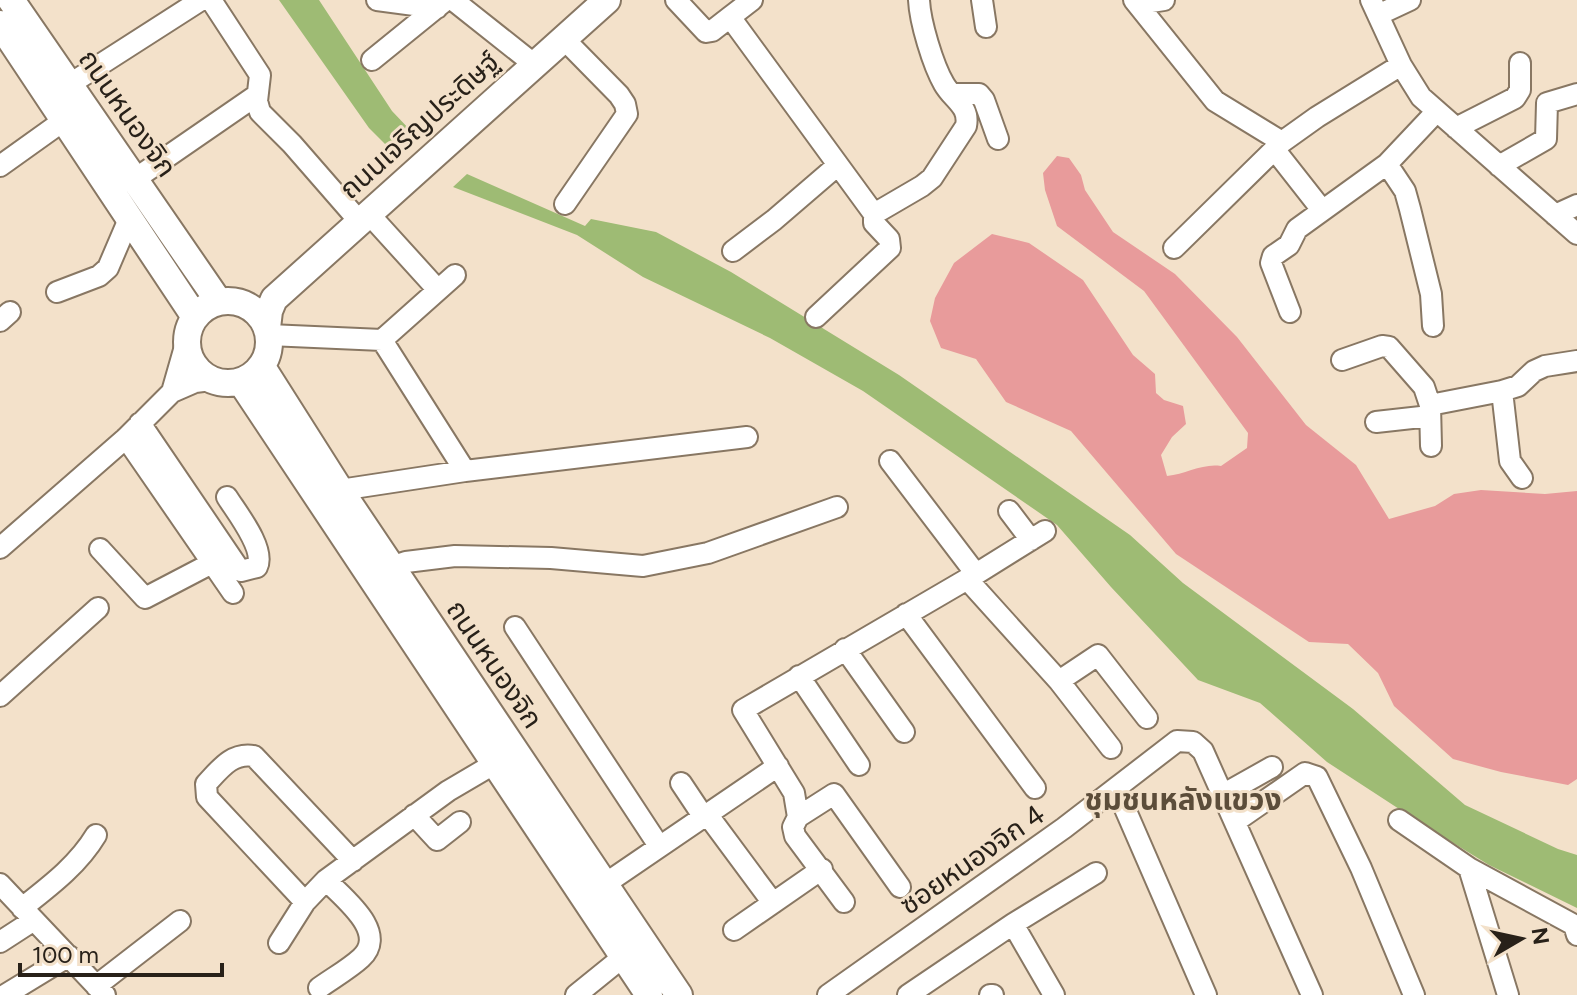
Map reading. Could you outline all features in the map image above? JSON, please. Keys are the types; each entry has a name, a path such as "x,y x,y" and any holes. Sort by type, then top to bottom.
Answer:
{"main road":[{"name":"ถนนหนองจิก","path":"11,0 135,179 229,302"},
{"name":"ถนนเจริญประดิษฐ์","path":"274,299 607,0"},
{"name":"ถนนหนองจิก","path":"0,24 195,317"},
{"path":"274,299 269,311 267,355 251,375 227,384 201,374 191,363 186,343 195,317 212,304 229,302 274,299"},
{"path":"229,302 251,308 268,332"},
{"name":"ถนนหนองจิก","path":"251,375 340,490 391,567 543,816 623,957 649,995"},
{"name":"ถนนหนองจิก","path":"251,375 494,764 605,884 679,995"}],"street":[{"path":"70,84 201,0"},
{"path":"211,0 260,75 257,95 260,112 438,290"},
{"path":"377,0 445,3 535,65"},
{"path":"676,0 706,32 712,31 752,0"},
{"path":"874,214 932,178 966,126 968,117 965,108 944,85 923,25 919,0"},
{"path":"982,0 986,27"},
{"path":"1136,2 1164,0"},
{"path":"1410,0 1374,7 1401,65 1421,97 1577,234"},
{"path":"1136,2 1215,101 1278,146 1322,210"},
{"path":"372,60 445,3"},
{"path":"730,17 874,214 874,223 889,239 890,248 816,317"},
{"path":"564,39 619,95 627,114 565,204"},
{"path":"1456,128 1515,98 1520,90 1520,63"},
{"path":"1174,248 1278,146 1317,117 1401,65"},
{"path":"952,94 979,94 998,139"},
{"path":"1499,166 1546,139 1547,103 1577,94"},
{"path":"135,179 257,95"},
{"path":"1290,312 1271,259 1289,245 1297,229 1387,164 1437,111"},
{"path":"0,166 63,121"},
{"path":"1387,164 1405,191 1431,294 1433,326"},
{"path":"733,251 838,165"},
{"path":"1555,215 1577,205"},
{"path":"57,292 99,276 108,268 129,219"},
{"path":"268,332 382,340 455,275"},
{"path":"382,340 465,471"},
{"path":"172,392 186,343"},
{"path":"1342,360 1382,346 1389,347 1424,387 1430,410 1431,446"},
{"path":"1376,422 1502,391 1518,386 1534,371 1545,366 1577,361"},
{"path":"0,548 133,431 172,392 195,382 211,380"},
{"path":"1502,391 1510,461 1522,478"},
{"path":"133,431 212,553 233,593"},
{"path":"340,490 465,471 747,437"},
{"path":"890,461 971,577 1111,748"},
{"path":"212,553 241,571 257,567 260,560 258,549 227,497"},
{"path":"391,567 455,556 551,558 643,566 708,553 837,507"},
{"path":"798,817 794,793 743,710 1038,535 1009,511"},
{"path":"100,549 145,598 212,553"},
{"path":"0,696 98,608"},
{"path":"906,614 1035,788"},
{"path":"515,627 659,846"},
{"path":"845,649 904,732"},
{"path":"1059,681 1098,655 1147,718"},
{"path":"799,676 859,765"},
{"name":"ซอยหนองจิก 4","path":"828,995 1177,741 1193,742 1203,751 1312,995"},
{"path":"305,902 207,797 206,784 226,762 244,754 254,756 353,861"},
{"path":"279,943 305,902 326,880 448,791 494,764"},
{"path":"605,884 778,766"},
{"path":"1224,794 1272,767"},
{"path":"1236,821 1305,773 1317,777 1361,868 1414,995"},
{"path":"681,783 773,903"},
{"path":"1116,788 1206,995"},
{"path":"844,902 795,836 793,827 798,817 834,794 900,887"},
{"path":"414,815 437,840 460,822"},
{"path":"1399,820 1469,868 1574,925 1577,935"},
{"path":"0,942 87,850 96,835"},
{"path":"1469,868 1508,995"},
{"path":"734,930 822,869"},
{"path":"908,995 1013,924 1096,873"},
{"path":"319,988 362,957 369,949 371,938 361,917 326,880"},
{"path":"0,884 100,990 180,921"},
{"path":"1013,924 1054,995"},
{"path":"5,995 69,956"},
{"path":"576,995 623,957"}],"shaded area":[{"path":"279,0 319,0 392,111 411,131 390,149 369,128"},
{"path":"1057,156 1069,158 1081,175 1085,190 1113,232 1175,274 1237,337 1306,425 1356,465 1389,519 1435,506 1454,494 1481,490 1545,494 1577,491 1577,779 1568,785 1453,759 1394,706 1378,673 1348,644 1309,642 1176,554 1071,431 1006,402 976,359 941,348 930,321 935,298 954,263 992,234 1029,243 1083,280 1133,355 1155,374 1156,393 1164,400 1183,406 1186,424 1172,437 1161,455 1167,476 1221,466 1247,448 1248,433 1144,291 1057,226 1045,190 1043,173"},
{"path":"467,174 585,226 591,219 656,232 731,272 899,375 1130,535 1183,583 1353,709 1465,805 1577,855 1577,908 1489,865 1416,820 1327,762 1260,703 1198,680 1057,525 863,391 770,338 643,277 577,235 453,187"}],"district":[{"name":"ชุมชนหลังแขวง","path":"1183,799"}]}
